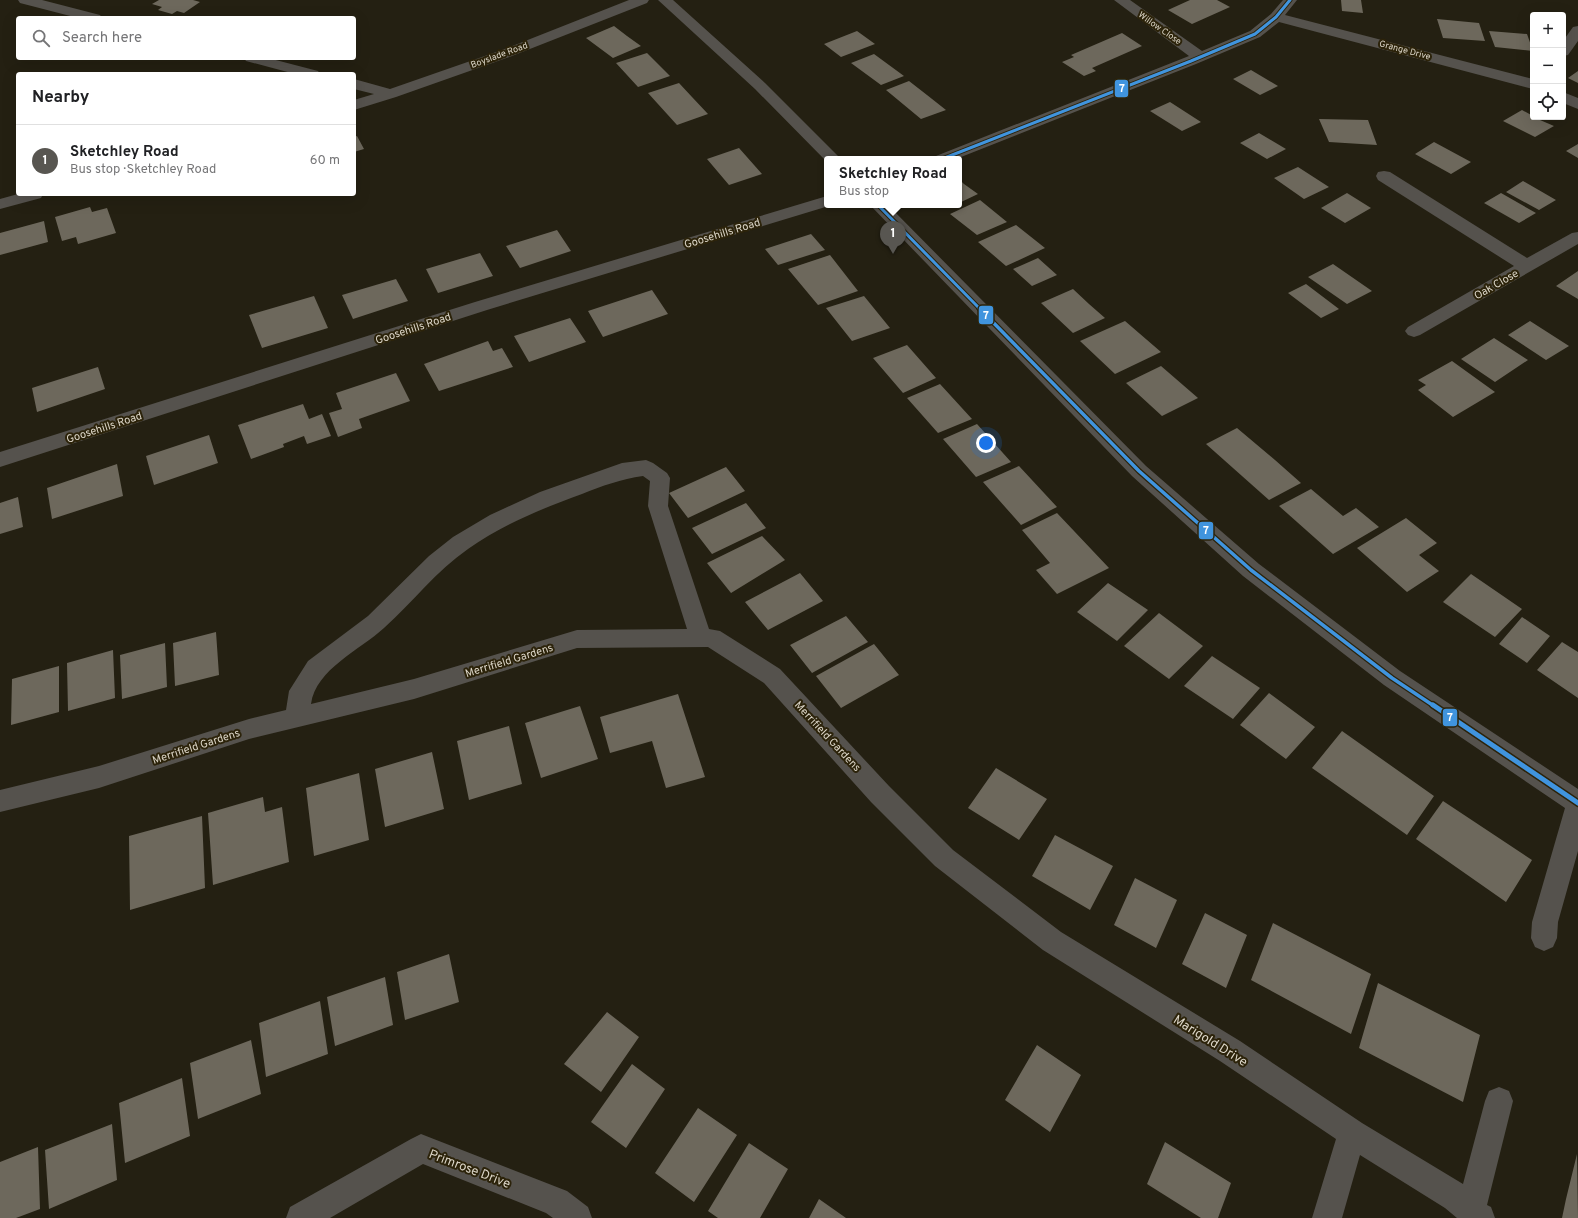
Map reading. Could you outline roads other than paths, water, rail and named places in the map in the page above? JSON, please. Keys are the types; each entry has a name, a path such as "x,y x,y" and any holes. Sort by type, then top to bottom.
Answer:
{"street":[{"path":"25,0 88,16"},
{"name":"Boyslade Road","path":"356,103 391,94 507,53 642,0"},
{"path":"666,0 760,86 830,156"},
{"name":"Willow Close","path":"1120,0 1200,57"},
{"path":"950,156 1255,34 1276,17 1290,0"},
{"name":"Grange Drive","path":"1276,17 1530,83"},
{"path":"1566,48 1578,30"},
{"path":"259,60 306,72"},
{"path":"356,85 391,94"},
{"path":"1566,98 1578,104"},
{"path":"1384,176 1527,266"},
{"path":"0,204 28,196"},
{"name":"Goosehills Road","path":"0,460 481,306 824,202"},
{"path":"881,208 1139,471 1251,570 1392,678 1578,803"},
{"name":"Oak Close","path":"1414,331 1578,237"},
{"path":"297,717 301,691 316,668 376,622 437,562 460,543 497,521 547,498 622,471 646,468 660,478 658,506 701,637"},
{"name":"Merrifield Gardens","path":"0,801 99,777 249,729 414,689 577,639 701,637 712,638 772,676 880,794 944,858"},
{"path":"1544,938 1545,922 1578,807"},
{"name":"Marigold Drive","path":"944,858 1052,940 1230,1051 1352,1133 1456,1198 1475,1214"},
{"path":"1475,1214 1499,1101"},
{"path":"1327,1218 1352,1133"},
{"name":"Primrose Drive","path":"301,1218 421,1149 556,1202 577,1218"}],"place":[{"name":"Sketchley Road","path":"893,254"}]}
